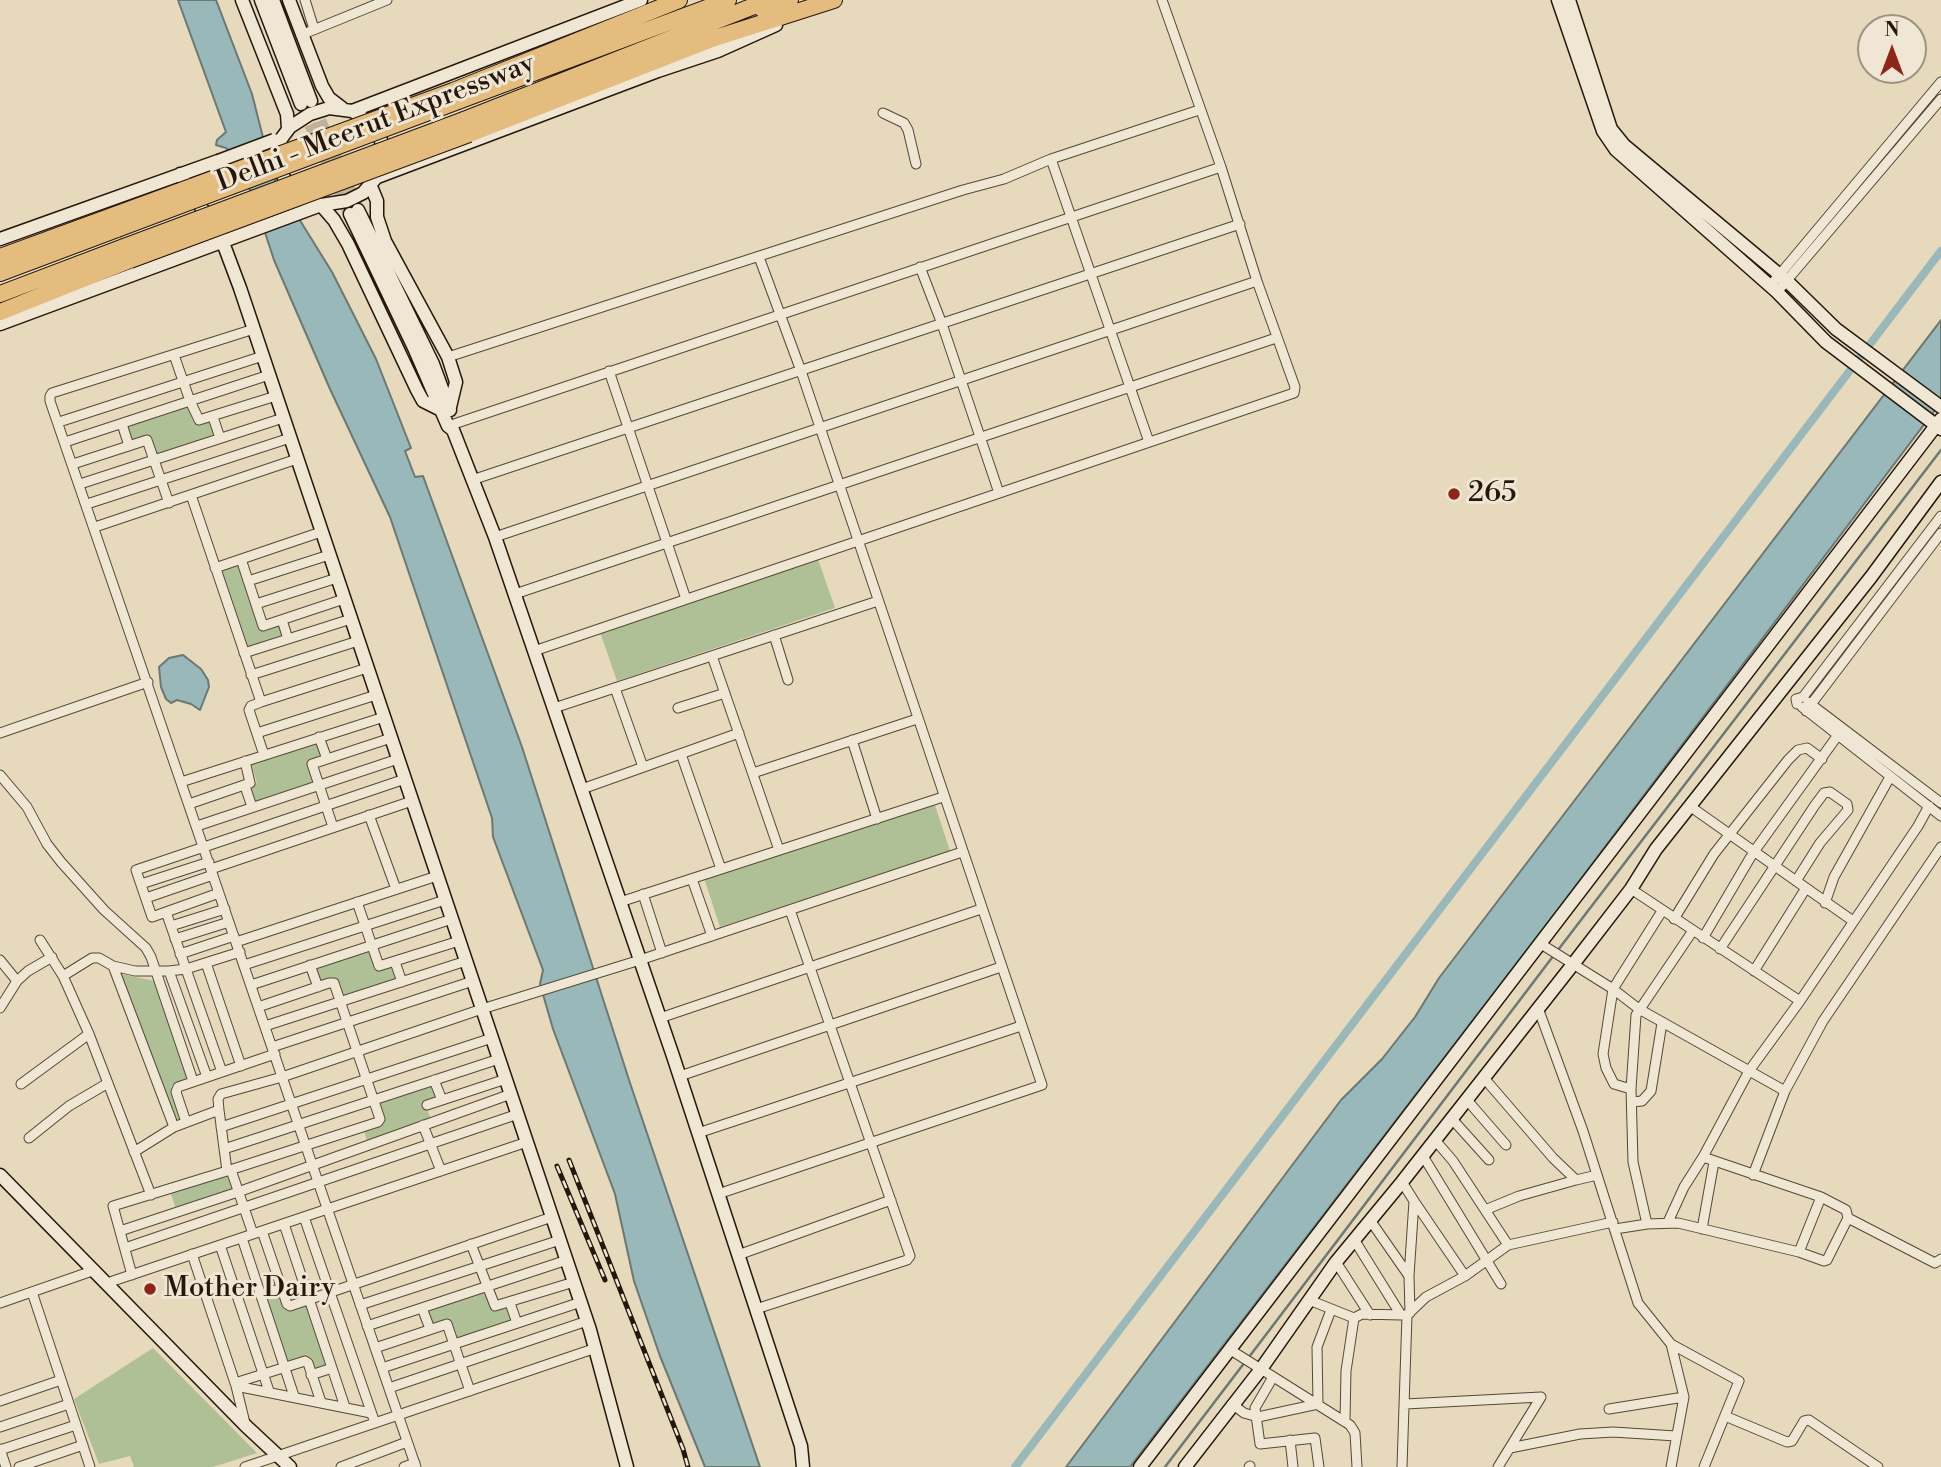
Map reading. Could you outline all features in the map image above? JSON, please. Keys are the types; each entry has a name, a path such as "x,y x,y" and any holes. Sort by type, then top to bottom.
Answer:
{"highway":[{"path":"455,96 679,0"},
{"path":"693,22 721,0"},
{"name":"Delhi - Meerut Expressway","path":"0,294 127,254 466,127 693,22 728,0"},
{"name":"Delhi - Meerut Expressway","path":"0,273 114,223 455,96 769,0"},
{"path":"693,22 790,0"},
{"path":"466,127 709,40 827,3"},
{"path":"0,257 114,223"},
{"path":"0,312 127,254"}],"street":[{"path":"242,0 287,114 278,156 286,185 302,199 321,205 334,220 423,401 445,408"},
{"path":"261,0 306,102 273,0"},
{"path":"0,324 222,240 321,205 339,203 355,197 373,181 383,162 381,140 370,122 325,92 300,35 289,0"},
{"path":"305,0 314,29"},
{"path":"300,35 387,0"},
{"path":"0,239 218,161 281,135 298,120 318,110 347,109 641,0"},
{"path":"534,650 1294,393 1295,387 1162,0"},
{"path":"1558,0 1603,131 1616,150 1773,289 1826,342 1883,387 1938,418"},
{"path":"1569,0 1611,129 1624,145 1783,278 1836,329 1894,372 1938,418"},
{"path":"373,181 658,71 718,51 827,3"},
{"path":"1783,278 1941,82"},
{"path":"1773,289 1941,99"},
{"path":"447,357 1004,179 1051,159 1199,110"},
{"path":"883,113 904,123 916,164"},
{"path":"1051,159 1149,442"},
{"path":"452,427 609,371 1221,167"},
{"path":"180,174 222,240 254,329 581,1302 627,1467"},
{"path":"373,181 377,216 386,241 447,357 456,382 445,408"},
{"path":"354,212 433,364 445,408 495,537 680,1076 801,1446 803,1467"},
{"path":"472,480 1240,224"},
{"path":"718,1194 1042,1085 801,371 759,257"},
{"path":"920,267 999,493"},
{"path":"495,537 1257,281"},
{"path":"254,329 52,393 50,401 415,1465 404,1467"},
{"path":"514,594 1276,338"},
{"path":"174,355 199,420 276,396"},
{"path":"58,422 263,356"},
{"path":"609,371 686,599"},
{"path":"65,442 269,375"},
{"path":"214,417 220,438"},
{"path":"80,484 284,418"},
{"path":"1140,1467 1544,945 1938,418"},
{"path":"122,424 129,446"},
{"path":"87,504 290,438"},
{"path":"73,464 146,440 169,503"},
{"path":"95,527 297,460"},
{"path":"1185,1467 1336,1262 1467,1100 1538,1008 1570,961 1631,889 1656,849 1871,577 1941,482"},
{"path":"191,495 261,702"},
{"path":"1798,700 1941,516"},
{"path":"215,568 321,532"},
{"path":"1808,707 1941,533"},
{"path":"248,581 329,555"},
{"path":"241,559 263,626 344,599"},
{"path":"256,604 337,578"},
{"path":"554,708 878,601"},
{"path":"244,653 351,619"},
{"path":"282,620 288,639"},
{"path":"774,635 788,680"},
{"path":"251,675 358,640"},
{"path":"712,656 779,850"},
{"path":"264,755 249,708 367,668"},
{"path":"0,733 148,682"},
{"path":"615,688 643,767"},
{"path":"1784,688 1941,803"},
{"path":"677,708 725,693"},
{"path":"257,733 376,695"},
{"path":"1808,707 1838,735 1941,816"},
{"path":"181,782 384,717"},
{"path":"753,773 917,719"},
{"path":"582,789 739,733"},
{"path":"1703,938 1753,853 1838,735"},
{"path":"319,737 327,759"},
{"path":"333,827 312,764 391,738"},
{"path":"852,740 877,818"},
{"path":"1674,919 1714,854 1776,773 1798,750 1807,748 1822,759"},
{"path":"681,754 721,869"},
{"path":"197,826 398,759"},
{"path":"189,804 245,786 250,781 245,761"},
{"path":"0,775 27,807 47,844 61,862 104,910 145,948 156,971 193,1082"},
{"path":"1825,903 1834,877 1890,777"},
{"path":"219,893 152,917 137,873 138,868 405,779"},
{"path":"245,786 253,807"},
{"path":"1720,949 1824,793 1829,792 1847,804 1848,810 1820,844 1796,881"},
{"path":"620,902 943,797"},
{"path":"145,898 211,869 412,801"},
{"path":"1668,1222 1684,1187 1749,1072 1918,826 1928,806"},
{"path":"1691,807 1853,921"},
{"path":"369,815 396,889"},
{"path":"1753,1175 1785,1091 1841,992 1941,847"},
{"path":"552,1217 288,1306 229,1171 218,1099 221,1094 282,1077 482,1009 663,953 962,852"},
{"path":"141,884 211,869"},
{"path":"180,954 437,876"},
{"path":"692,878 712,936"},
{"path":"1754,971 1807,888"},
{"path":"1631,889 1692,932 1800,1001"},
{"path":"643,894 663,953"},
{"path":"244,965 445,900"},
{"path":"357,902 379,966 459,941"},
{"path":"171,926 225,909"},
{"path":"660,1018 981,909"},
{"path":"756,1309 909,1259 790,910"},
{"path":"1632,1089 1614,1084 1604,1061 1608,1012 1613,989 1662,911"},
{"path":"166,912 222,1072"},
{"path":"251,985 452,919"},
{"path":"175,939 229,922"},
{"path":"1647,1224 1633,1162 1634,1023 1639,1009 1692,932"},
{"path":"40,940 63,976 89,1034 151,1195"},
{"path":"1544,945 1662,1023 1785,1091"},
{"path":"63,976 92,958 135,971 169,971 186,969 240,952"},
{"path":"0,1008 28,971 52,957"},
{"path":"0,960 18,981"},
{"path":"265,1026 466,961"},
{"path":"396,962 402,982"},
{"path":"206,963 241,1066"},
{"path":"310,965 318,987"},
{"path":"113,966 174,1127"},
{"path":"680,1076 1000,967"},
{"path":"169,971 207,1077"},
{"path":"186,1122 176,1092 178,1087 241,1066 347,1022 473,981"},
{"path":"132,1275 113,1206 379,1121 333,983 258,1007"},
{"path":"1538,1008 1614,1225 1638,1303 1671,1344 1680,1374 1684,1397 1671,1467"},
{"path":"1632,1102 1642,1101 1651,1091 1662,1023"},
{"path":"698,1133 1021,1026"},
{"path":"21,1084 89,1034"},
{"path":"221,1127 492,1038"},
{"path":"224,1149 499,1059"},
{"path":"1484,1078 1553,1158 1576,1180"},
{"path":"441,1171 430,1144 427,1108 442,1100 506,1079"},
{"path":"435,1080 442,1100"},
{"path":"29,1138 69,1106 108,1083"},
{"path":"120,1231 238,1192 511,1094"},
{"path":"1467,1100 1506,1145"},
{"path":"134,1152 174,1127 219,1110"},
{"path":"125,1248 518,1114"},
{"path":"1452,1119 1489,1160"},
{"path":"361,1127 365,1141"},
{"path":"1435,1140 1508,1245"},
{"path":"107,1283 527,1142"},
{"path":"1423,1156 1501,1284"},
{"path":"1309,1300 1354,1318 1362,1314 1406,1314 1426,1297 1465,1276 1508,1245 1614,1225 1668,1222 1799,1252 1826,1261 1848,1217 1846,1210 1821,1197 1703,1157"},
{"path":"1702,1229 1714,1162"},
{"path":"0,1175 246,1426 290,1467"},
{"path":"1485,1210 1519,1196 1597,1175"},
{"path":"1402,1182 1465,1276"},
{"path":"1799,1252 1821,1197"},
{"path":"738,1255 891,1200"},
{"path":"1402,1467 1406,1314 1414,1201"},
{"path":"304,1217 375,1423"},
{"path":"1848,1217 1935,1263 1941,1259"},
{"path":"1370,1220 1409,1276"},
{"path":"284,1224 345,1407"},
{"path":"242,1238 294,1396"},
{"path":"360,1305 560,1240"},
{"path":"1355,1241 1406,1314"},
{"path":"471,1244 495,1306 574,1282"},
{"path":"220,1245 269,1391"},
{"path":"192,1254 236,1385 246,1426"},
{"path":"367,1326 567,1260"},
{"path":"1336,1262 1370,1315"},
{"path":"0,1303 94,1270"},
{"path":"261,1295 282,1288"},
{"path":"32,1292 90,1467"},
{"path":"382,1368 581,1302"},
{"path":"510,1303 517,1323"},
{"path":"422,1308 430,1329"},
{"path":"1318,1404 1317,1347 1331,1310"},
{"path":"1345,1420 1346,1371 1354,1318"},
{"path":"388,1388 587,1321"},
{"path":"374,1348 447,1324 470,1391"},
{"path":"1671,1344 1739,1381 1704,1467"},
{"path":"245,1467 596,1348"},
{"path":"1232,1351 1345,1420 1355,1433 1357,1467"},
{"path":"236,1385 306,1362 321,1402"},
{"path":"311,1375 332,1368"},
{"path":"1273,1377 1255,1408 1260,1444 1315,1438 1319,1467"},
{"path":"0,1401 61,1380"},
{"path":"236,1385 371,1413"},
{"path":"1405,1404 1541,1397 1498,1467"},
{"path":"1609,1409 1684,1397"},
{"path":"0,1427 69,1404"},
{"path":"1232,1404 1244,1413 1258,1417 1318,1404"},
{"path":"1725,1416 1787,1442 1792,1441 1804,1422 1810,1420 1878,1467"},
{"path":"6,1467 0,1450 76,1425"},
{"path":"1510,1448 1580,1434 1614,1432 1676,1436"},
{"path":"1290,1440 1293,1467"},
{"path":"341,1467 407,1443"},
{"path":"19,1467 83,1445"}],"green space":[{"path":"189,403 196,424 213,419 219,437 155,459 148,438 130,444 124,425"},
{"path":"818,559 835,608 617,681 600,632"},
{"path":"240,563 262,628 281,622 286,638 245,652 218,570"},
{"path":"317,741 323,757 309,763 316,784 254,804 248,786 257,783 251,763"},
{"path":"934,802 950,851 720,927 704,878"},
{"path":"371,948 378,969 394,965 399,981 342,997 335,979 320,985 314,968"},
{"path":"121,974 155,981 190,1079 171,1086 183,1119 174,1122"},
{"path":"434,1082 439,1099 425,1104 433,1125 369,1147 363,1128 382,1122 375,1102"},
{"path":"229,1172 235,1190 176,1209 170,1191"},
{"path":"486,1289 493,1310 509,1305 515,1322 456,1341 449,1322 431,1327 425,1309"},
{"path":"281,1290 288,1308 308,1302 329,1367 313,1372 308,1358 286,1366 263,1296"},
{"path":"153,1348 257,1453 213,1467 134,1467 130,1456 99,1464 74,1399"}],"water":[{"path":"178,0 216,0 252,94 273,177 332,272 376,359 411,448 405,451 415,477 423,476 522,747 630,1083 760,1467 705,1467 660,1356 634,1281 615,1194 553,1029 540,984 543,970 493,837 492,818 390,517 274,260 255,202 236,157 226,148 216,145 217,140 226,132"},
{"path":"1941,320 1941,402 1558,909 1130,1467 1066,1467 1341,1100 1382,1059 1415,1017 1439,978"},
{"path":"183,655 201,669 208,680 209,687 200,710 177,700 171,703 166,699 161,687 159,667 169,658"}],"waterway":[{"path":"1015,1467 1941,251"},
{"path":"1558,950 1941,450"},
{"path":"1249,1357 1554,955"},
{"path":"1165,1467 1245,1362"}],"tunnel":[{"path":"313,104 357,206"},
{"path":"303,108 350,214"}],"railway":[{"path":"569,1160 688,1467"},
{"path":"557,1166 605,1280"}],"place":[{"name":"265","path":"1454,494"},
{"name":"Mother Dairy","path":"150,1289"}]}
